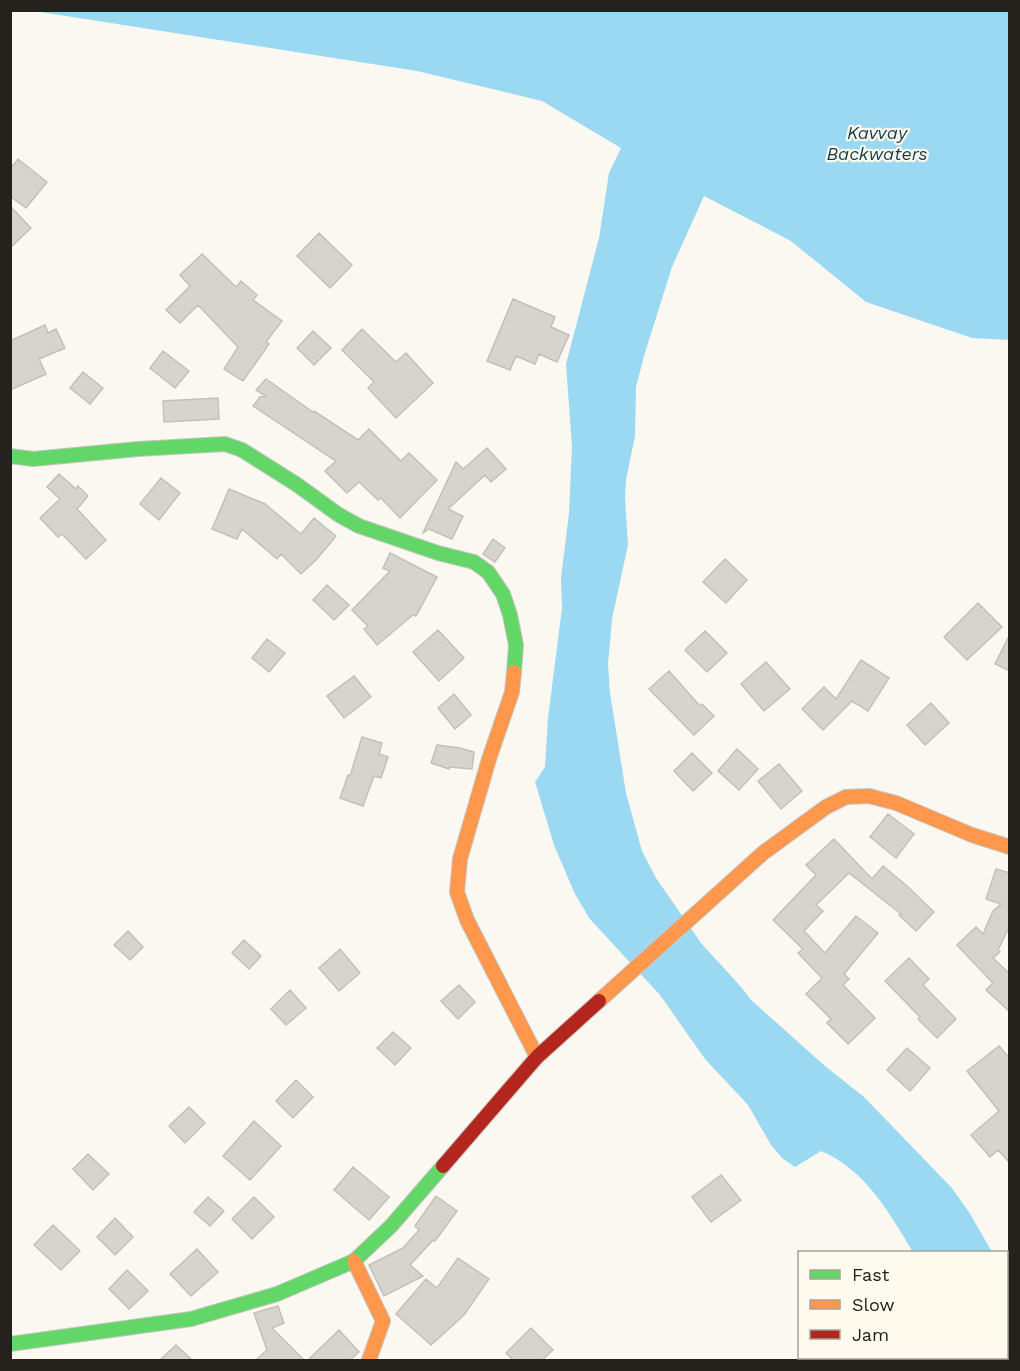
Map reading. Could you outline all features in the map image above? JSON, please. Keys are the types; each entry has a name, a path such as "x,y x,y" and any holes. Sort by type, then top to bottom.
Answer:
{"main road":[{"path":"10,456 33,459 225,444 242,450 359,526 474,562 488,572 503,594 516,645 512,692 489,759 460,859 457,892 467,920 537,1057"},
{"path":"10,1344 191,1319 277,1294 354,1261 391,1226 537,1057 763,853 826,807 846,797 869,796 896,803 972,835 1010,847"},
{"path":"354,1261 383,1321 369,1360"}],"water":[{"name":"Kavvay Backwaters","path":"34,11 1009,11 1009,340 972,338 866,302 791,241 704,196 672,267 636,387 635,436 626,480 625,498 628,545 612,619 608,664 610,693 626,793 642,851 656,878 701,943 751,1000 825,1066 864,1097 951,1187 969,1212 991,1251 912,1251 875,1194 851,1169 837,1159 821,1151 795,1167 782,1158 771,1145 748,1105 705,1059 660,995 589,918 574,892 554,845 535,782 545,767 548,718 562,608 561,578 569,513 572,447 566,364 599,238 609,173 621,148 542,101 417,71"},
{"path":"1008,1277 1010,1280 1009,1360 991,1360 1008,1359"}],"building":[{"path":"18,159 47,182 26,208 10,196 10,169"},
{"path":"10,206 31,228 10,248"},
{"path":"319,233 352,265 330,288 297,256"},
{"path":"202,254 236,287 241,281 257,295 253,300 282,321 266,342 269,344 243,381 224,369 238,347 198,305 180,323 166,310 190,286 180,275"},
{"path":"513,299 555,317 551,327 569,335 557,362 539,354 535,364 516,356 510,370 487,361"},
{"path":"45,325 48,333 56,329 65,348 39,359 46,374 10,390 10,341"},
{"path":"362,329 396,362 406,353 433,383 396,418 368,388 374,382 342,350"},
{"path":"313,331 331,348 314,365 297,348"},
{"path":"163,351 189,371 175,388 150,368"},
{"path":"83,372 103,388 90,404 70,388"},
{"path":"266,379 358,440 369,429 401,461 409,453 437,480 400,518 381,498 378,500 359,482 347,493 325,471 336,461 253,406 260,397 266,396 256,390"},
{"path":"218,398 219,419 164,422 163,401"},
{"path":"487,448 506,469 491,482 485,475 448,509 463,516 452,539 429,529 423,533 456,462 463,469"},
{"path":"59,474 76,489 78,486 88,496 77,509 106,540 86,559 62,534 58,537 40,518 60,499 47,487"},
{"path":"161,478 180,493 159,520 140,504"},
{"path":"229,489 265,504 301,534 314,518 336,536 301,574 281,554 277,559 242,529 237,539 212,529"},
{"path":"493,539 505,548 495,562 483,554"},
{"path":"390,553 437,577 416,616 413,615 377,645 364,629 368,626 352,610 390,571 383,568"},
{"path":"725,559 747,580 726,603 703,582"},
{"path":"327,585 349,605 334,620 313,600"},
{"path":"978,603 1002,627 967,660 944,637"},
{"path":"438,630 464,658 439,681 413,652"},
{"path":"705,631 727,653 707,672 685,650"},
{"path":"1010,634 1010,671 995,664"},
{"path":"267,639 285,653 269,672 252,658"},
{"path":"861,660 889,678 868,711 852,701 823,730 802,709 824,687 836,699"},
{"path":"766,662 790,689 764,711 741,684"},
{"path":"669,671 700,706 702,704 714,716 694,735 649,689"},
{"path":"354,676 371,697 344,718 327,696"},
{"path":"454,694 471,715 455,729 438,708"},
{"path":"931,703 949,723 925,745 907,725"},
{"path":"362,737 382,743 379,754 388,757 381,778 374,776 363,806 340,798 348,775 350,776"},
{"path":"437,745 474,752 472,769 449,767 449,769 431,763"},
{"path":"737,749 758,769 739,790 718,771"},
{"path":"692,753 712,773 693,791 674,771"},
{"path":"779,764 802,791 781,809 758,781"},
{"path":"888,814 914,834 896,858 870,837"},
{"path":"834,839 872,879 883,866 934,912 916,931 899,915 901,914 849,873 816,905 823,911 804,931 825,953 856,916 878,933 844,974 849,979 843,985 875,1018 848,1044 827,1023 831,1019 806,994 822,978 798,953 803,949 773,920 816,875 806,865"},
{"path":"996,869 1010,873 1010,925 998,950 1000,952 993,958 1010,974 1010,1012 986,990 993,983 957,945 976,927 983,934 993,911 1001,904 986,899"},
{"path":"128,931 143,947 130,960 114,945"},
{"path":"244,940 261,956 249,969 232,953"},
{"path":"340,949 360,973 339,991 319,968"},
{"path":"909,958 929,979 923,985 956,1019 937,1038 885,981"},
{"path":"459,985 475,1002 458,1019 441,1001"},
{"path":"290,990 306,1008 286,1025 271,1009"},
{"path":"393,1032 411,1048 395,1065 377,1048"},
{"path":"999,1046 1010,1059 1010,1163 998,1150 990,1157 971,1135 999,1111 967,1071"},
{"path":"907,1048 930,1068 910,1091 887,1070"},
{"path":"296,1080 313,1097 293,1118 276,1101"},
{"path":"189,1107 205,1123 185,1143 169,1126"},
{"path":"254,1121 281,1146 250,1180 223,1156"},
{"path":"88,1154 109,1174 93,1190 73,1169"},
{"path":"353,1167 389,1197 369,1220 334,1190"},
{"path":"721,1175 741,1200 711,1222 692,1197"},
{"path":"436,1196 457,1211 435,1241 433,1240 410,1265 423,1276 384,1296 369,1265 403,1248 419,1230 415,1226"},
{"path":"208,1197 224,1211 210,1226 194,1212"},
{"path":"254,1197 274,1217 252,1239 232,1219"},
{"path":"115,1218 133,1237 115,1255 97,1237"},
{"path":"53,1225 80,1251 61,1270 34,1245"},
{"path":"197,1249 218,1272 191,1296 170,1274"},
{"path":"458,1258 489,1279 464,1315 431,1345 396,1314 426,1279 437,1288"},
{"path":"127,1270 148,1291 129,1309 109,1289"},
{"path":"278,1306 284,1323 272,1328 304,1360 256,1360 267,1350 254,1313"},
{"path":"531,1328 553,1350 542,1360 513,1360 506,1353"},
{"path":"339,1330 359,1352 350,1360 308,1360"},
{"path":"176,1345 192,1360 160,1360"}],"traffic: fast":[{"path":"10,456 33,459 225,444 242,450 359,526 438,553 474,562 488,572 503,594 510,615 516,645 514,672"},
{"path":"10,1344 191,1319 277,1294 354,1261 391,1226 443,1166"}],"traffic: slow":[{"path":"514,672 512,692 489,759 460,859 457,892 467,920 537,1057"},
{"path":"599,1001 763,853 826,807 846,797 869,796 896,803 972,835 1010,847"},
{"path":"354,1261 383,1321 369,1360"}],"traffic: jam":[{"path":"443,1166 537,1057 599,1001"}]}
